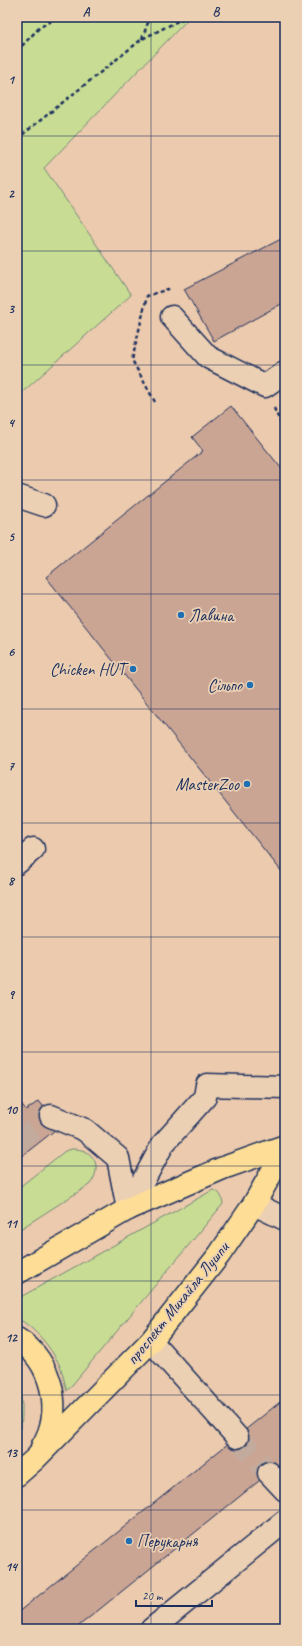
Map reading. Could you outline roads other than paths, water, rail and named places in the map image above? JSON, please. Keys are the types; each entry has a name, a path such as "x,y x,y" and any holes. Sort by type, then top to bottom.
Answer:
{"main road":[{"path":"17,1272 128,1209 222,1168 285,1146"},
{"name":"проспект Михайла Лушпи","path":"17,1475 34,1460 151,1341 219,1255 254,1204 285,1150"},
{"path":"17,1339 25,1344 42,1363 52,1387 54,1413 50,1432 48,1438 34,1460"}],"lane":[{"path":"172,317 208,357 265,386 285,372"},
{"path":"17,496 44,505"},
{"path":"128,1209 163,1144 205,1097 207,1085 285,1087"},
{"path":"51,1116 85,1130 118,1158 128,1209"},
{"path":"254,1204 285,1218"},
{"path":"151,1341 237,1436"},
{"path":"269,1473 285,1490"},
{"path":"152,1629 285,1521"}],"tunnel":[{"path":"17,1143 51,1116"},
{"path":"237,1437 269,1473"}],"place":[{"name":"Лавина","path":"181,615"},
{"name":"Chicken HUT","path":"133,669"},
{"name":"Сільпо","path":"250,685"},
{"name":"MasterZoo","path":"247,784"},
{"name":"Перукарня","path":"129,1541"}]}
